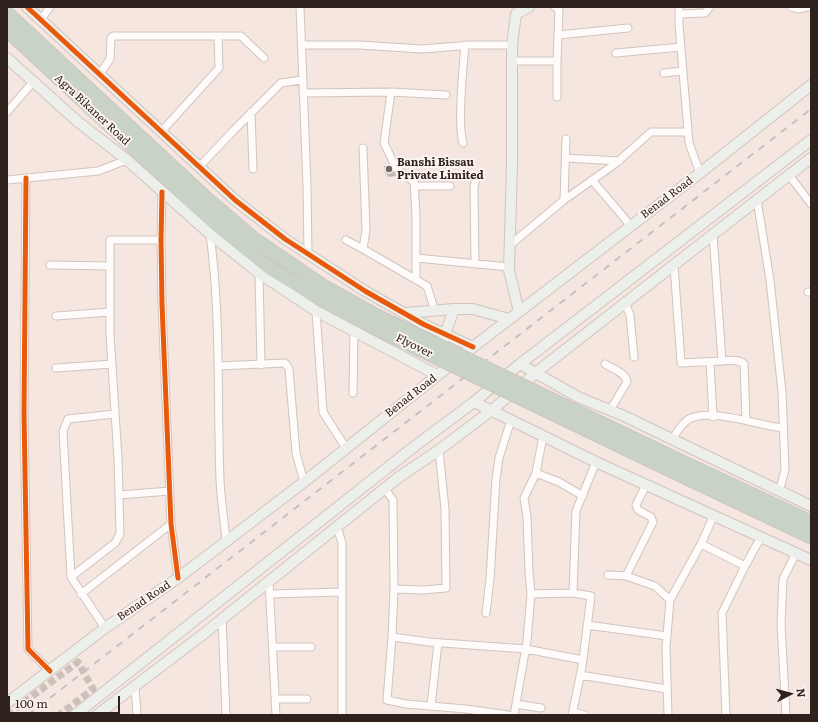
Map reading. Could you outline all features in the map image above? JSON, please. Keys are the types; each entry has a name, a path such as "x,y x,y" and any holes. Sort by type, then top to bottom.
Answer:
{"highway":[{"path":"7,13 181,184"},
{"name":"Agra Bikaner Road","path":"7,30 181,184"},
{"name":"Flyover","path":"181,184 277,256 351,302 516,383 675,465"},
{"path":"675,465 811,522"},
{"path":"675,465 811,537"}],"main road":[{"path":"27,7 40,21 235,200 308,254 365,291 473,347"},
{"path":"519,312 509,267 512,164 512,45 516,14 529,7"},
{"path":"7,58 77,121 127,160 210,234 259,273 316,310 437,375 444,333 454,309"},
{"name":"Benad Road","path":"7,703 105,628 178,578 304,482 437,375 700,173 811,85"},
{"path":"75,715 415,446 474,402 520,364 811,140"},
{"path":"92,702 99,714 135,687 385,489 492,410 535,373 811,158"},
{"path":"405,313 473,309 509,319"},
{"path":"520,364 578,397 673,439 779,492 811,506"},
{"path":"474,402 596,462 811,560"}],"street":[{"path":"40,21 50,7"},
{"path":"300,7 309,230 308,254"},
{"path":"555,7 559,10 557,97"},
{"path":"700,173 689,143 680,47 679,10 705,13 710,7"},
{"path":"791,7 799,9 808,7"},
{"path":"558,35 628,28"},
{"path":"99,75 110,59 111,38 113,36 241,36 264,58"},
{"path":"161,132 219,68 218,36"},
{"path":"301,45 360,45 422,49 465,45 512,45"},
{"path":"463,143 461,137 465,45"},
{"path":"616,53 680,47"},
{"path":"512,61 557,61"},
{"path":"664,73 682,71"},
{"path":"200,167 251,112 281,83 302,80"},
{"path":"7,112 33,82"},
{"path":"303,93 390,92 446,95"},
{"path":"390,92 384,143 396,168 414,182 415,186 416,280"},
{"path":"251,112 254,169"},
{"path":"510,245 564,200 619,161 651,132 688,132"},
{"path":"564,200 566,139"},
{"path":"363,148 366,230 363,249"},
{"path":"566,158 619,161"},
{"path":"7,180 98,171 127,160"},
{"path":"789,176 811,204"},
{"path":"26,178 24,413 28,649 50,671"},
{"path":"475,264 474,187 476,179"},
{"path":"592,180 631,226"},
{"path":"415,186 450,186"},
{"path":"162,192 161,240 171,524 178,578"},
{"path":"757,200 763,234 780,369 785,470 779,492"},
{"path":"210,234 214,261 220,481 226,540"},
{"path":"714,234 722,361"},
{"path":"71,577 115,543 120,534 110,312 110,240 161,240"},
{"path":"346,240 427,286 435,311"},
{"path":"416,258 509,267"},
{"path":"50,265 110,266"},
{"path":"674,265 681,363 741,361 744,364 746,420"},
{"path":"259,273 261,365"},
{"path":"624,304 630,315 634,357"},
{"path":"316,310 323,412 346,448"},
{"path":"56,316 110,312"},
{"path":"352,393 354,331"},
{"path":"710,362 713,417"},
{"path":"218,366 285,363 289,370 296,453 304,482"},
{"path":"56,368 112,364"},
{"path":"606,364 625,376 627,379 627,382 610,410"},
{"path":"105,628 71,577 63,431 68,419 115,414"},
{"path":"673,439 684,423 690,418 713,417 746,420 783,428"},
{"path":"486,613 490,579 496,478 511,420"},
{"path":"514,715 526,649 531,594 528,572 529,544 527,516 524,498 536,473 544,436"},
{"path":"394,589 423,590 446,588 445,509 439,450"},
{"path":"573,593 576,511 596,462"},
{"path":"536,473 559,482 583,496"},
{"path":"626,576 653,522 651,517 638,510 636,505 646,485"},
{"path":"385,489 393,500 394,589 387,700 458,711 508,715"},
{"path":"119,495 170,491"},
{"path":"668,715 667,636 670,600 701,544 714,515"},
{"path":"81,594 171,524"},
{"path":"337,527 342,543 342,715"},
{"path":"726,715 722,613 761,537"},
{"path":"701,544 745,566"},
{"path":"786,715 781,624 783,579 796,553"},
{"path":"608,575 626,576 655,586 670,600"},
{"path":"269,581 276,715"},
{"path":"270,594 342,592"},
{"path":"531,594 573,593 591,596 583,660 572,714 584,715"},
{"path":"222,619 226,715"},
{"path":"587,625 667,636"},
{"path":"392,637 438,643 526,649 583,660"},
{"path":"431,706 438,643"},
{"path":"273,647 311,647"},
{"path":"580,675 667,689"},
{"path":"135,687 137,715"},
{"path":"275,699 307,698"},
{"path":"516,704 541,708"}],"building":[{"name":"Banshi Bissau Private Limited","path":"393,165 394,172 385,173 384,166"}],"tunnel":[{"path":"7,715 78,662 93,689 59,715"}],"railway":[{"path":"28,715 811,109"}],"cycle path":[{"path":"27,7 235,200 285,239 365,291 423,324 473,347"},
{"path":"26,178 24,413 28,649 50,671"},
{"path":"162,192 162,304 171,524 178,578"}],"place":[{"name":"Banshi Bissau Private Limited","path":"389,169"}]}
